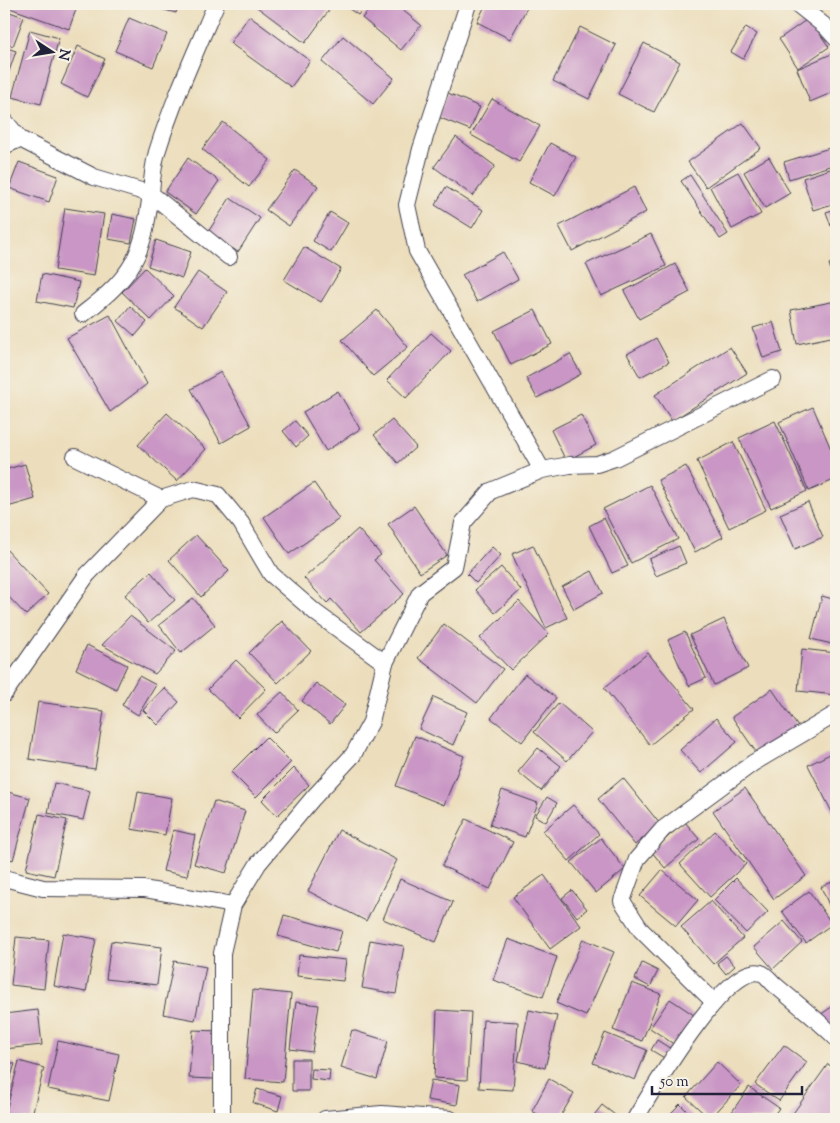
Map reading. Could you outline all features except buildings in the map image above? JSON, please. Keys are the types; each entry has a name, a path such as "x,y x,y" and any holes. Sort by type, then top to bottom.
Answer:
{"street":[{"path":"83,314 113,291 132,266 142,246 151,194 153,166 173,103 216,4"},
{"path":"468,4 421,149 407,205 417,251 542,470"},
{"path":"797,4 826,27 836,38"},
{"path":"4,120 20,139 94,177 151,194 229,257"},
{"path":"4,146 20,139"},
{"path":"222,1119 222,954 233,905 258,864 313,798 353,756 371,722 385,663 420,593 454,568 463,523 491,491 542,470 570,465 597,464 615,458 773,379"},
{"path":"74,457 161,500"},
{"path":"4,694 87,575 161,500 193,489 218,495 241,523 271,574 316,613 385,663"},
{"path":"713,1001 641,930 622,901 637,859 663,829 753,763 834,715"},
{"path":"4,878 43,888 144,889 233,905"},
{"path":"635,1119 713,1001 736,980 750,972 761,973 811,1013 836,1038"},
{"path":"325,1119 382,1114 450,1119"}]}
